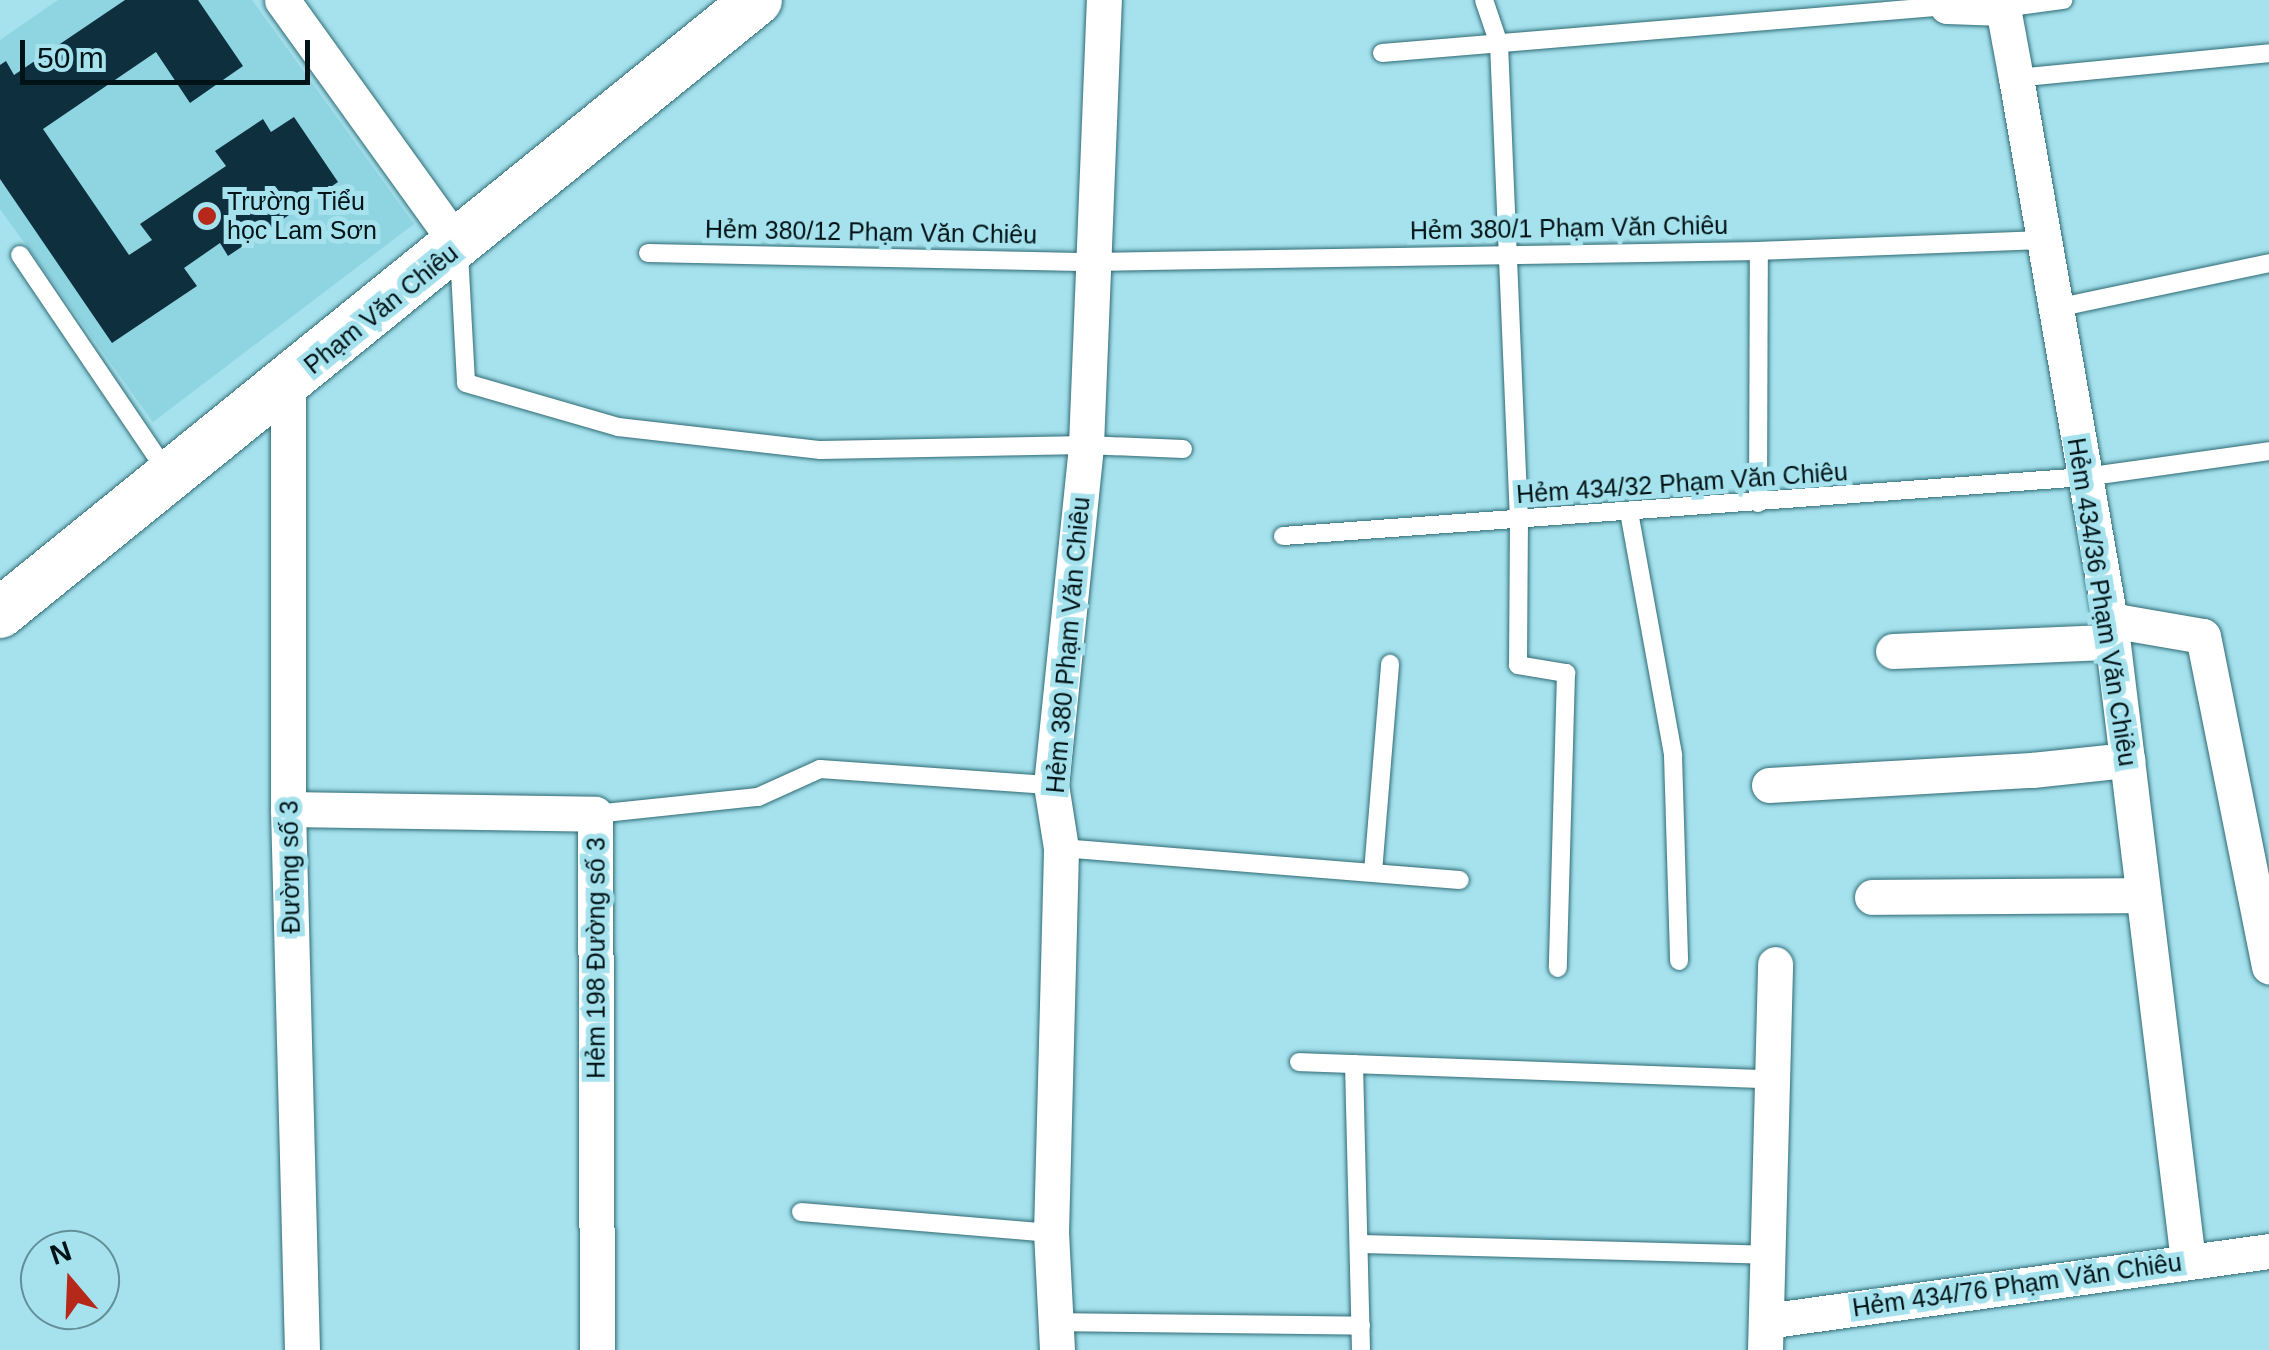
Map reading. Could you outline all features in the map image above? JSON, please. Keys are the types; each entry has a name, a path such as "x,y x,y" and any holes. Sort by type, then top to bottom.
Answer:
{"main road":[{"name":"Phạm Văn Chiêu","path":"0,613 459,246 754,1"}],"street":[{"path":"282,0 459,246"},
{"name":"Hẻm 380 Phạm Văn Chiêu","path":"1056,1336 1051,1233 1061,848 1051,785 1086,445 1104,0"},
{"path":"1947,3 2003,8"},
{"name":"Hẻm 434/36 Phạm Văn Chiêu","path":"2003,8 2047,240 2111,631 2188,1260"},
{"name":"Đường số 3","path":"288,384 288,809 302,1350"},
{"path":"1893,651 2111,631 2203,636 2269,966"},
{"path":"1769,786 2032,770 2126,760"},
{"name":"Hẻm 198 Đường số 3","path":"288,809 596,814 596,1350"},
{"path":"1872,898 2143,895"},
{"path":"1765,1336 1775,964"},
{"name":"Hẻm 434/76 Phạm Văn Chiêu","path":"1765,1336 2188,1260 2269,1251"}],"lane":[{"path":"1484,0 1499,44 1518,520 1518,666 1566,673 1558,968"},
{"path":"2003,8 2063,0"},
{"path":"1382,54 1947,3"},
{"path":"2016,78 2269,53"},
{"name":"Hẻm 380/1 Phạm Văn Chiêu","path":"1092,262 1760,251 2047,240"},
{"path":"459,246 466,383 618,427 821,450 1086,445 1182,449"},
{"path":"1758,502 1760,251"},
{"name":"Hẻm 380/12 Phạm Văn Chiêu","path":"648,253 1092,262"},
{"path":"20,256 170,475"},
{"path":"2056,308 2269,263"},
{"name":"Hẻm 434/32 Phạm Văn Chiêu","path":"1283,536 2085,477 2269,451"},
{"path":"1629,512 1673,754 1678,961"},
{"path":"1373,872 1390,664"},
{"path":"596,814 758,797 820,768 1051,785"},
{"path":"1061,848 1460,880"},
{"path":"1299,1062 1772,1079"},
{"path":"1354,1064 1361,1350"},
{"path":"801,1212 1051,1233"},
{"path":"1361,1244 1768,1255"},
{"path":"1056,1336 1361,1326"}],"shaded area":[{"name":"Trường Tiểu học Lam Sơn","path":"58,0 252,0 414,224 153,422 0,209 0,40"}],"building":[{"path":"125,0 198,0 243,66 190,103 156,52 43,129 129,255 152,240 140,224 226,166 215,151 263,119 271,132 294,117 338,182 228,256 220,243 184,268 197,286 112,343 0,179 0,65 6,61 14,75"}],"place":[{"name":"Trường Tiểu học Lam Sơn","path":"207,216"}]}
